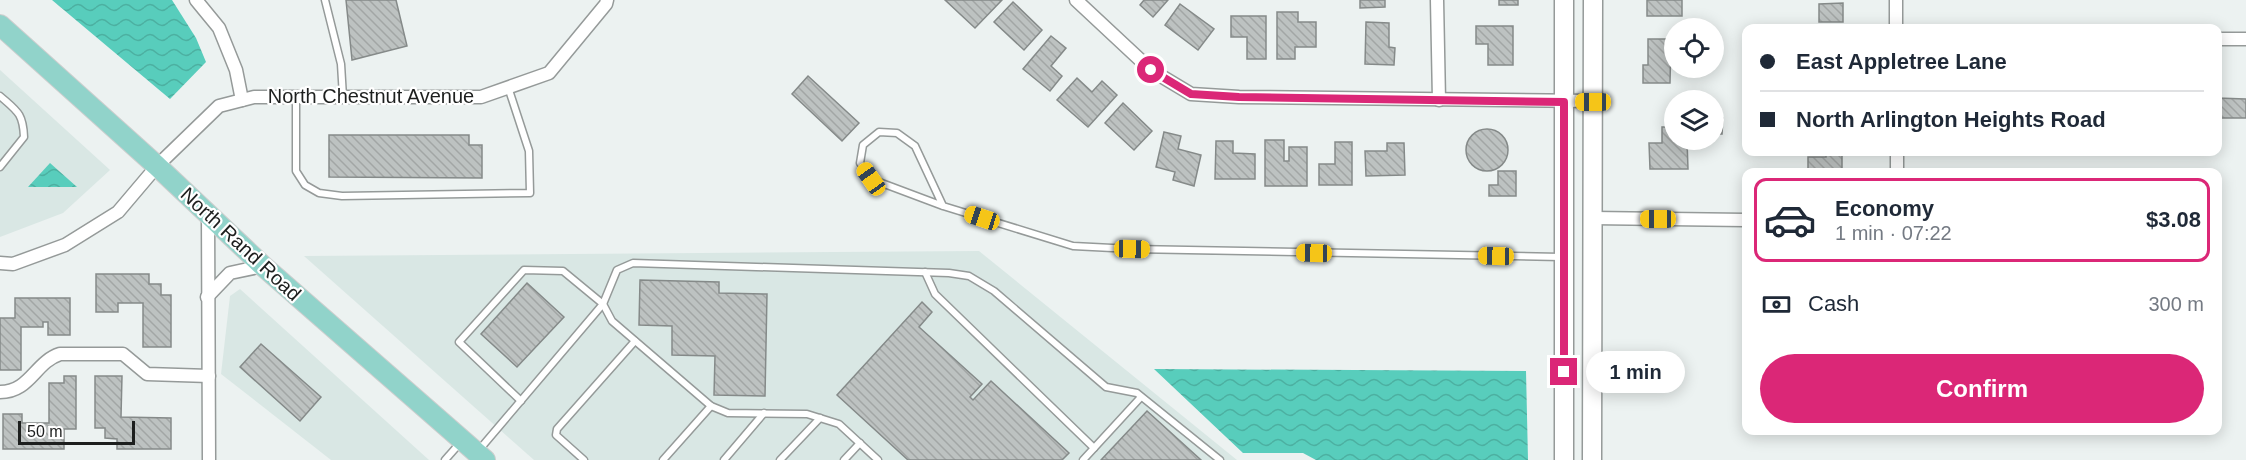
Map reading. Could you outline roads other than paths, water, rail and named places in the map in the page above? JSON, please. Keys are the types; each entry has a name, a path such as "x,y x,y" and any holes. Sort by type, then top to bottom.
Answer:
{"main road":[{"path":"1564,0 1564,460"},
{"path":"1592,460 1593,0"},
{"name":"North Rand Road","path":"0,25 70,91 158,166 263,266 475,451"}],"street":[{"path":"196,0 219,28 236,70 242,100"},
{"name":"North Chestnut Avenue","path":"0,263 13,264 64,245 118,212 158,166 219,106 254,97 482,97 549,73 607,0"},
{"path":"1437,0 1439,100"},
{"path":"1896,0 1896,24"},
{"path":"1078,2 1151,70 1191,94 1239,97 1593,102"},
{"path":"2222,39 2246,39"},
{"path":"208,213 209,460"},
{"path":"1592,218 1742,220"},
{"path":"207,297 230,273 263,266"},
{"path":"0,392 16,391 51,358 60,354 123,354 147,374 209,376"}],"lane":[{"path":"325,0 341,64 343,97"},
{"path":"296,97 296,171 305,185 319,193 342,196 530,193 529,151 508,87"},
{"path":"0,96 24,120 24,137 0,167"},
{"path":"944,206 915,146 897,133 879,132 863,145 860,163 871,179 944,206 1073,246 1564,257"},
{"path":"445,460 475,451 521,401 603,304 616,270 633,263 925,272 969,276 994,291 1106,387 1137,393 1220,460"},
{"path":"521,401 459,342 524,270 562,271 603,304 612,321 711,406 728,413 807,414 839,424 878,460"},
{"path":"925,272 935,294 943,303 1094,448"},
{"path":"584,460 556,435 557,429 635,341"},
{"path":"1083,460 1141,397"},
{"path":"663,460 711,406"},
{"path":"724,460 764,413"},
{"path":"780,460 820,418"},
{"path":"844,460 860,443"}],"water":[{"path":"52,0 172,0 196,38 206,62 170,99"},
{"path":"50,163 77,187 28,187"},
{"path":"1154,369 1526,371 1528,460 1316,460 1303,453 1243,453"}]}
